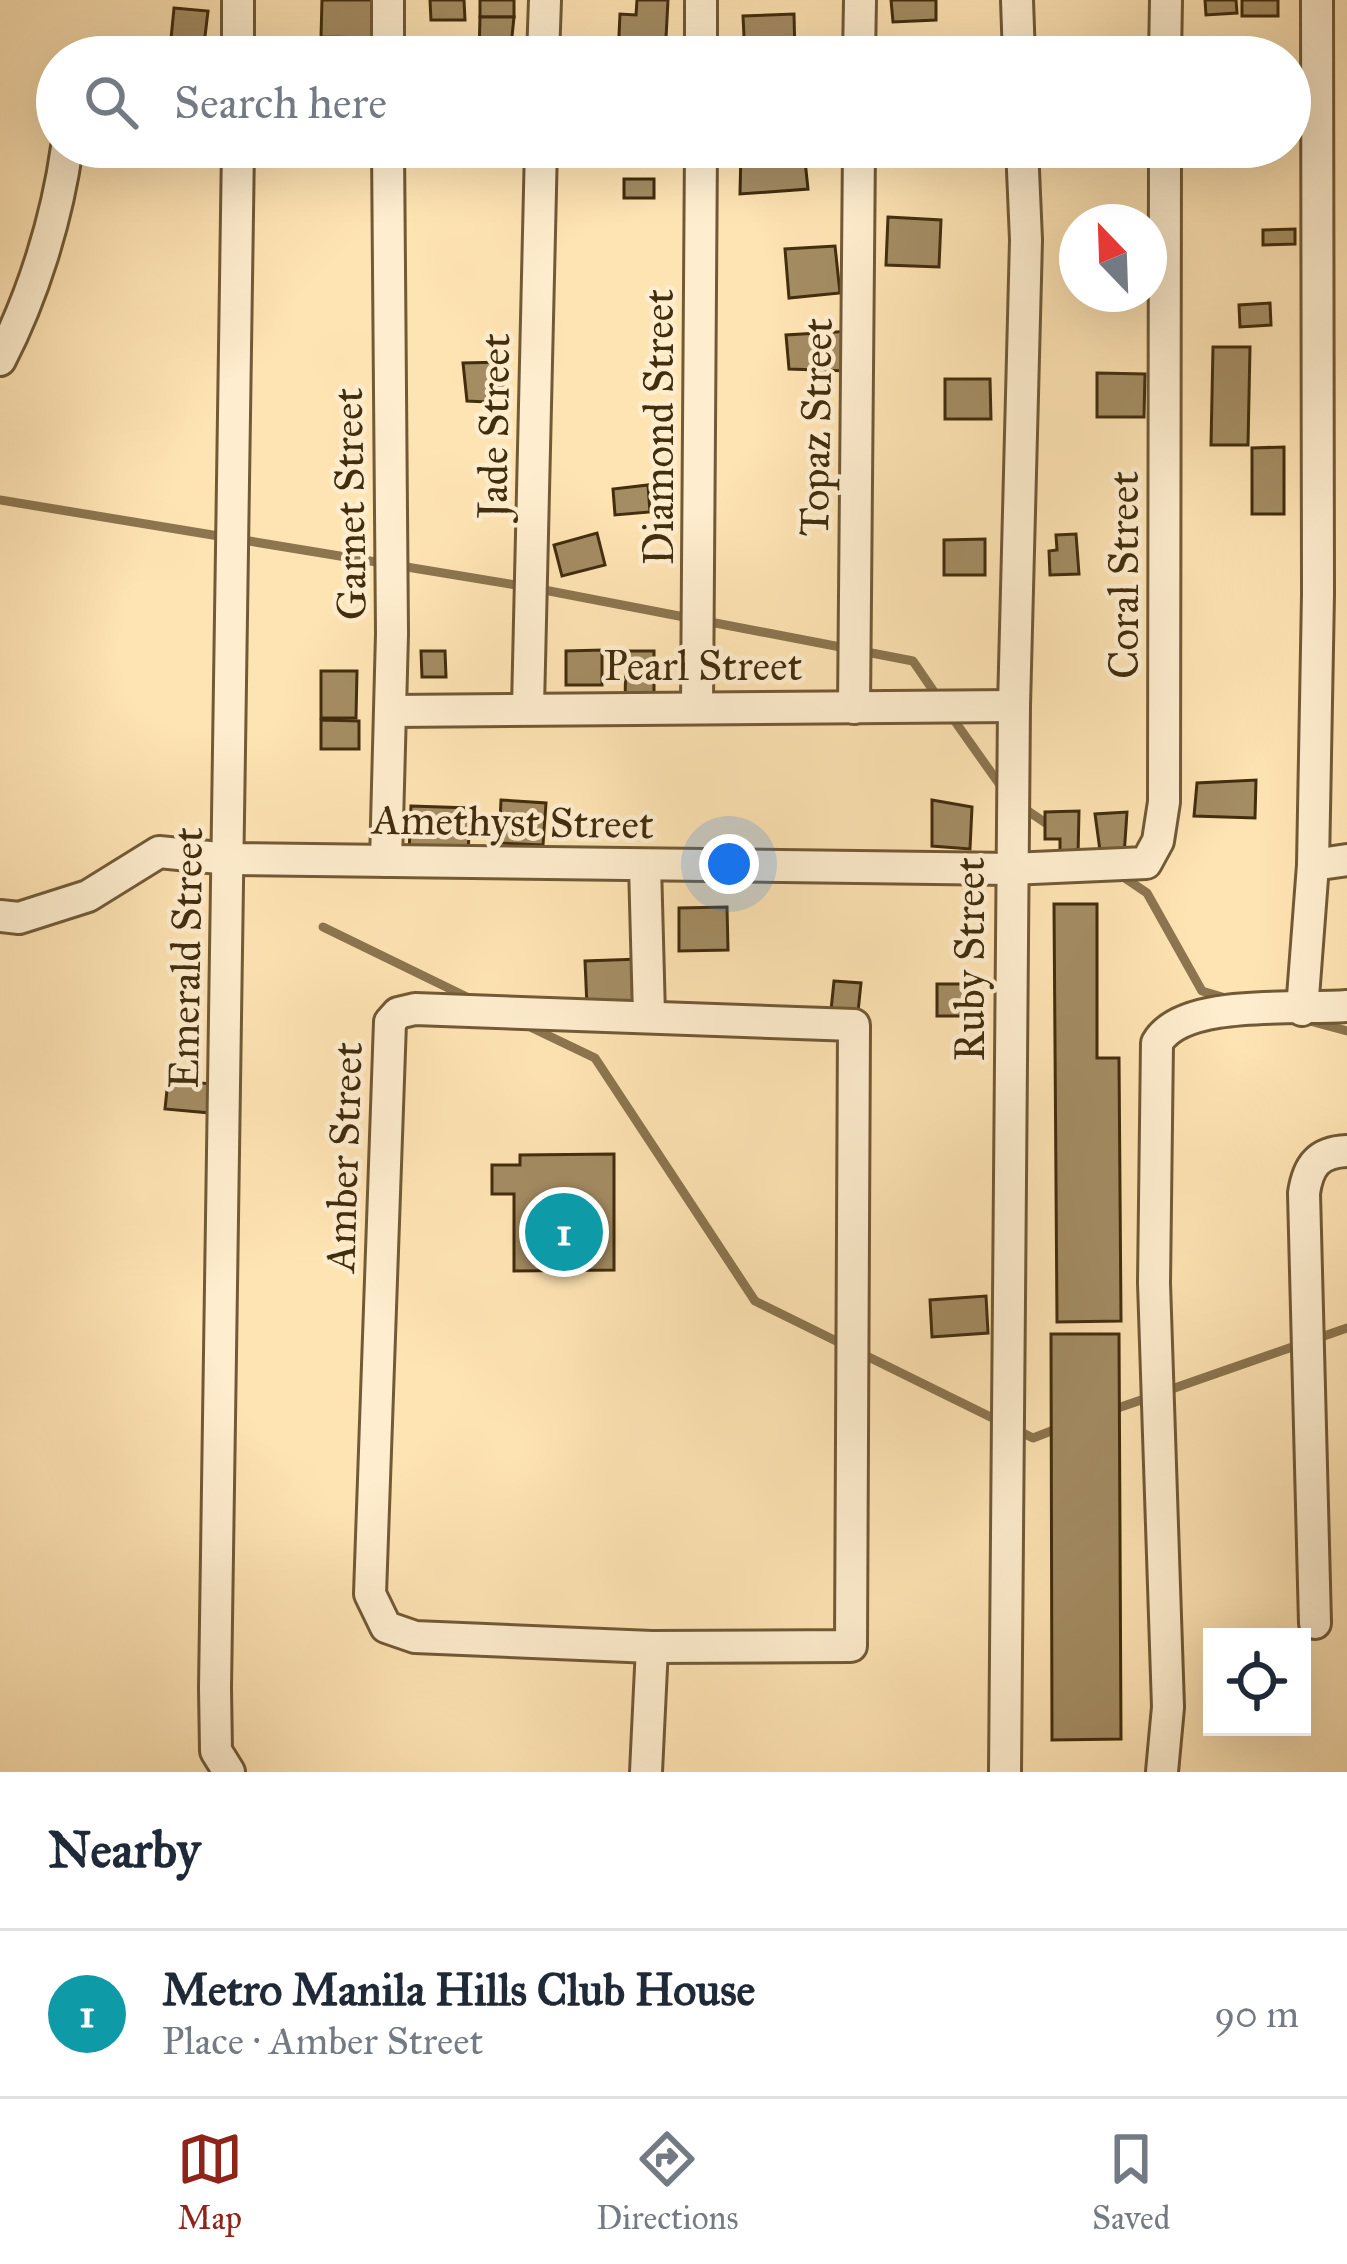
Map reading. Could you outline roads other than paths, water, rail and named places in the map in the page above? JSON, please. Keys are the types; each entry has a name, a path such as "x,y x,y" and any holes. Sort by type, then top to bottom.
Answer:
{"street":[{"path":"238,0 238,36"},
{"path":"388,0 388,36"},
{"path":"544,36 545,0"},
{"path":"701,0 701,36"},
{"path":"860,0 860,36"},
{"path":"1017,0 1018,36"},
{"path":"1166,0 1166,36"},
{"path":"1302,1010 1313,865 1332,83 1317,0"},
{"path":"0,361 16,330 60,194 64,168"},
{"name":"Emerald Street","path":"227,1770 216,1751 215,1688 238,168"},
{"name":"Garnet Street","path":"386,861 391,711 388,168"},
{"name":"Jade Street","path":"528,707 541,168"},
{"name":"Diamond Street","path":"697,707 701,168"},
{"name":"Topaz Street","path":"854,708 859,168"},
{"name":"Ruby Street","path":"1005,1772 1011,869 1026,240 1023,168"},
{"name":"Coral Street","path":"1011,869 1138,868 1153,856 1158,842 1164,779 1165,168"},
{"name":"Pearl Street","path":"391,711 1014,706"},
{"name":"Amethyst Street","path":"0,916 19,918 88,896 159,852 229,859 1011,869"},
{"path":"1313,865 1347,860"},
{"path":"645,865 649,1016"},
{"path":"1162,1772 1168,1706 1154,1283 1157,1043 1166,1028 1191,1014 1347,1006"},
{"name":"Amber Street","path":"416,1009 649,1016 854,1025 851,1646 652,1647 415,1637 386,1627 370,1594 390,1022 398,1013 416,1009"},
{"path":"1315,1624 1304,1193 1308,1168 1317,1160 1347,1151"},
{"path":"646,1772 652,1647"}],"waterway":[{"path":"0,500 522,586"},
{"path":"539,589 913,661 939,699"},
{"path":"949,713 1005,792"},
{"path":"1022,807 1053,828"},
{"path":"1116,872 1147,893 1202,991 1232,1000"},
{"path":"323,927 475,1001"},
{"path":"1306,1020 1347,1031"},
{"path":"522,1023 595,1058 755,1301 1033,1438 1059,1428"},
{"path":"1166,1391 1347,1328"},
{"path":"1109,1411 1150,1397"}],"place":[{"name":"Metro Manila Hills Club House","path":"564,1232"}]}
